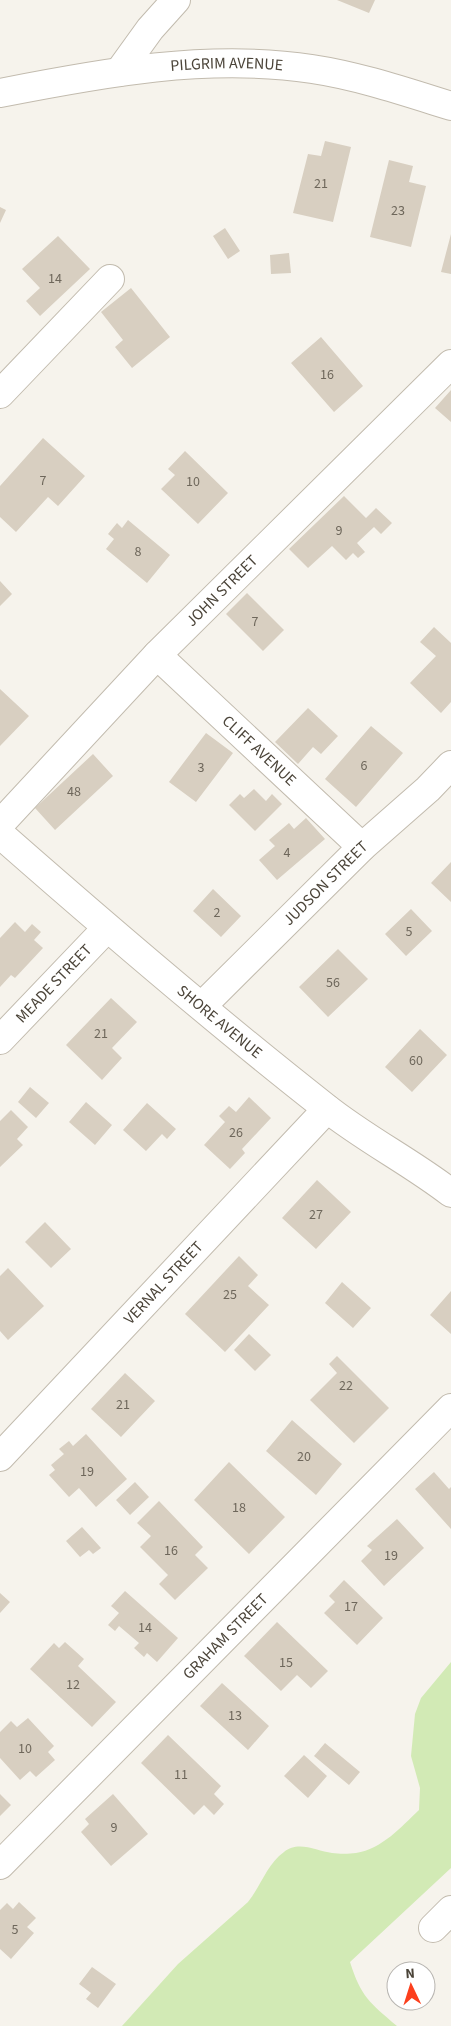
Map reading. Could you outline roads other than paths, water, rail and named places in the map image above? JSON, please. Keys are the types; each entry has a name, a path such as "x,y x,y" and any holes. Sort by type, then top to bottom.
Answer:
{"street":[{"path":"119,72 150,29 176,0"},
{"name":"PILGRIM AVENUE","path":"0,93 119,72 202,64 312,69 375,84 451,106"},
{"path":"0,394 110,279"},
{"name":"JOHN STREET","path":"0,824 157,655 451,364"},
{"name":"CLIFF AVENUE","path":"157,655 362,847"},
{"name":"JUDSON STREET","path":"202,1006 362,847 428,789 451,765"},
{"name":"SHORE AVENUE","path":"0,834 107,928 327,1109 447,1182"},
{"name":"MEADE STREET","path":"0,1040 107,928"},
{"name":"VERNAL STREET","path":"0,1457 327,1109"},
{"name":"GRAHAM STREET","path":"0,1865 451,1408"}]}
